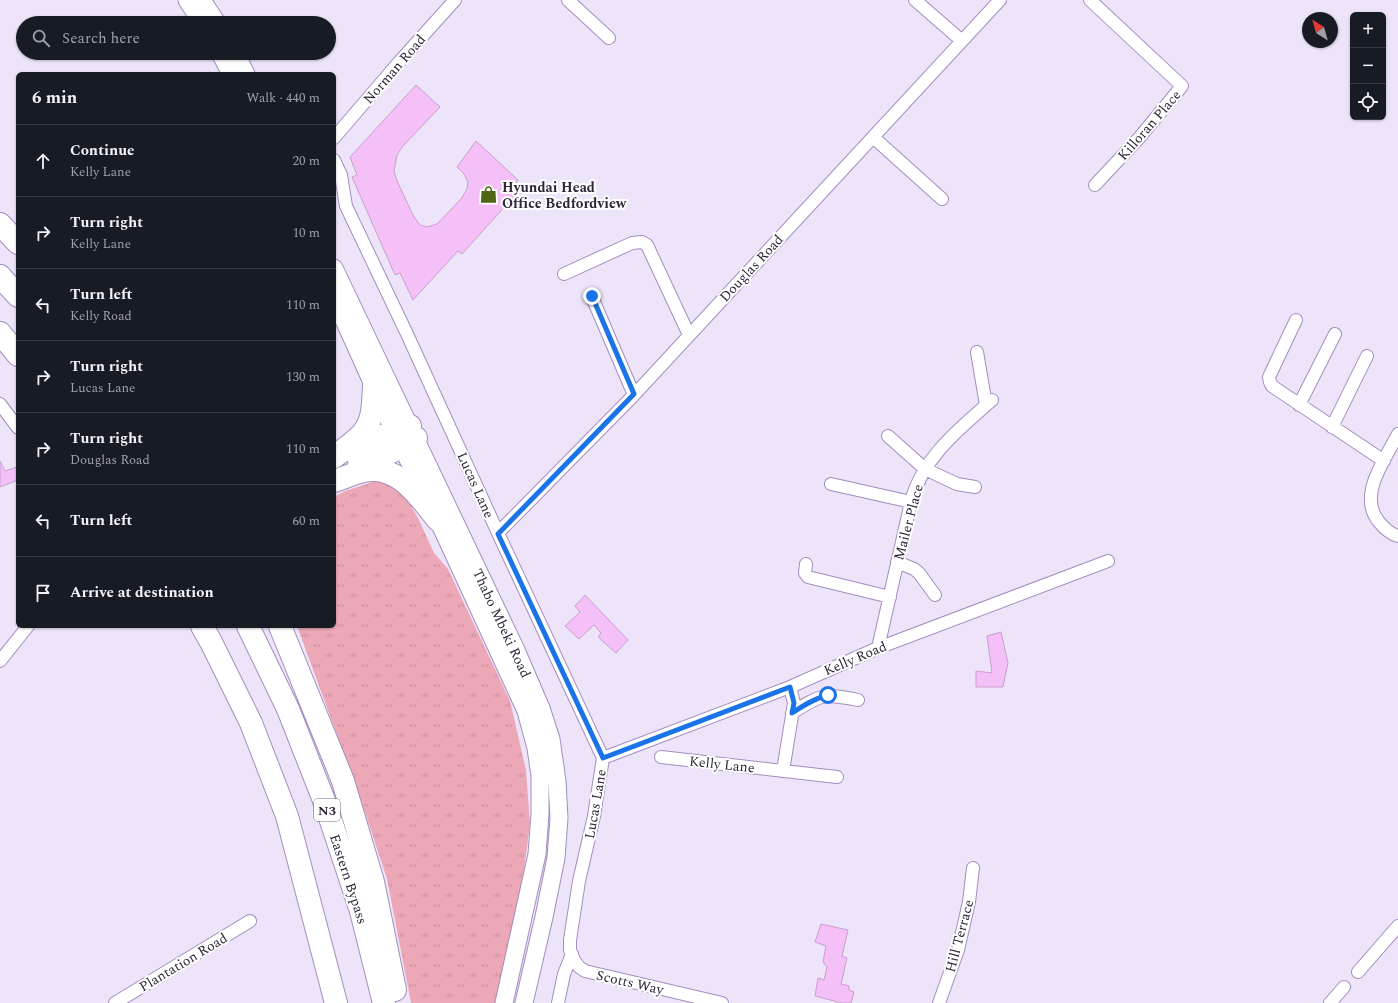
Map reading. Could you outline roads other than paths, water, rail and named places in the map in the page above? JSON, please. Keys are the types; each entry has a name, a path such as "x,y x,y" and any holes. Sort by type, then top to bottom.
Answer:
{"highway":[{"path":"0,224 16,241"},
{"path":"0,276 16,294"},
{"path":"0,333 16,353"},
{"path":"336,456 362,435 366,428 372,412 374,385"},
{"path":"336,457 405,435"},
{"path":"336,480 405,435"},
{"path":"336,480 365,470 383,470 399,478 411,487 438,520"},
{"path":"203,628 251,723 287,816 336,1003"},
{"name":"Eastern Bypass","path":"249,628 288,709 325,803 360,911 384,1003"},
{"path":"281,628 343,781 373,882 398,1003"}],"main road":[{"path":"187,0 208,15"},
{"path":"230,60 239,67"},
{"name":"Thabo Mbeki Road","path":"336,273 405,435 438,520 526,711 536,748 540,776 540,814 537,854 504,1003"},
{"name":"Thabo Mbeki Road","path":"336,302 374,385 405,435 522,665 541,708 550,739 557,781 559,818 556,858 544,918 524,1003"}],"street":[{"path":"568,0 609,38"},
{"path":"915,0 962,41"},
{"name":"Douglas Road","path":"498,534 634,394 1000,0"},
{"name":"Killoran Place","path":"1090,0 1182,86 1139,138 1096,185"},
{"name":"Norman Road","path":"336,136 450,2"},
{"path":"873,137 942,199"},
{"name":"Lucas Lane","path":"336,164 341,175 346,206 429,381 498,534 603,758 594,816 579,881 570,940 570,950 572,954"},
{"path":"564,274 632,243 642,242 647,245 689,335"},
{"path":"592,296 634,394"},
{"path":"1296,320 1269,377 1272,386 1384,461"},
{"path":"1299,405 1335,334"},
{"name":"Mailer Place","path":"878,648 911,502 917,484 925,469 944,445 989,402 977,352"},
{"path":"1332,427 1367,356"},
{"path":"0,404 16,425"},
{"path":"1398,434 1373,484 1371,494 1371,504 1377,520 1385,530 1398,536"},
{"path":"888,436 925,469 957,484 975,487"},
{"path":"831,484 911,502"},
{"name":"Kelly Road","path":"603,758 790,687 878,648 1108,560"},
{"path":"898,562 914,569 919,573 935,595"},
{"path":"806,564 805,571 808,577 890,597"},
{"path":"0,661 26,628"},
{"path":"783,771 794,703 790,687"},
{"path":"792,713 808,702 821,696 837,696 858,700"},
{"name":"Kelly Lane","path":"661,757 837,777"},
{"name":"Hill Terrace","path":"939,1003 958,950 969,902 973,868"},
{"name":"Plantation Road","path":"115,1003 250,921"},
{"path":"1358,972 1398,926"},
{"path":"558,1003 564,974 572,954"},
{"name":"Scotts Way","path":"572,954 579,967 585,972 722,1003"},
{"path":"1330,1003 1344,987"}],"place":[{"name":"Hyundai Head Office Bedfordview","path":"489,195"}]}
